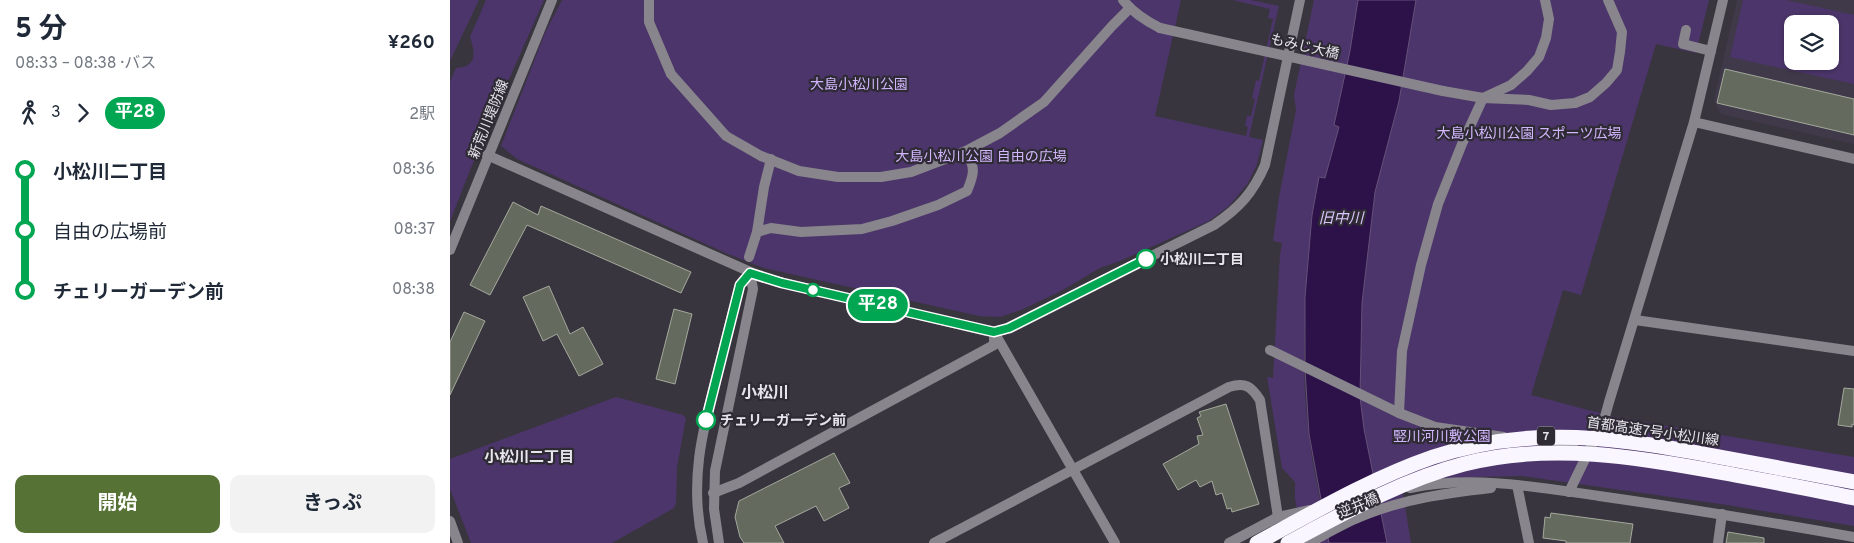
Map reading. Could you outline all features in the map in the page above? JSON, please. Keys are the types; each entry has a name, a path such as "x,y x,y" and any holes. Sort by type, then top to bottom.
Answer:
{"highway":[{"name":"首都高速7号小松川線","path":"1257,543 1336,500 1434,456 1463,448 1522,438 1553,436 1591,437 1628,441 1854,482"},
{"name":"7","path":"1288,543 1345,512 1441,470 1495,457 1522,454 1563,453 1626,457 1680,465 1854,498"}],"street":[{"name":"新荒川堤防線","path":"450,250 487,155 552,0"},
{"path":"649,0 649,22 671,74 726,136 761,156 799,171 838,177 881,177 911,172 966,151 1000,132 1044,102 1112,26 1127,4"},
{"path":"487,155 750,273 782,283 994,332 1009,328 1198,234 1233,213 1245,200 1258,181 1265,165 1300,0"},
{"path":"1399,413 1402,351 1421,265 1438,204 1483,98 1511,85 1539,57 1546,38 1549,19 1545,0"},
{"name":"もみじ大橋","path":"1127,4 1146,21 1160,28 1444,91 1483,98 1529,100 1551,105 1575,104 1590,97 1617,70 1622,32 1608,0"},
{"path":"1570,492 1604,420 1694,122 1723,0"},
{"path":"1686,30 1683,44 1711,51"},
{"path":"1694,122 1854,159"},
{"path":"757,232 771,228 801,232 862,229 938,205 967,192 973,177 972,162 966,151"},
{"path":"749,257 757,232 764,187 771,159"},
{"path":"719,543 713,493 717,452 754,290 750,273"},
{"path":"703,543 696,492 699,452 740,285 750,273"},
{"path":"1635,320 1854,351"},
{"path":"994,332 1115,543"},
{"path":"713,493 740,483 994,345 994,332"},
{"path":"1270,350 1399,413 1435,427 1573,446"},
{"path":"934,543 1238,384 1253,389 1260,400 1278,517"},
{"path":"1229,543 1278,517 1419,486 1475,482 1517,485 1722,514 1854,537"},
{"path":"1517,485 1529,543"},
{"name":"逆井橋","path":"1309,543 1360,517 1401,503 1450,493 1517,485"},
{"path":"1718,543 1722,514"},
{"path":"450,521 458,543"}],"shaded area":[{"path":"1737,0 1854,0 1854,144 1721,114 1714,100"}],"green space":[{"path":"450,0 479,0 450,61"},
{"path":"486,0 544,0 480,145 450,221 450,82 456,68 468,65 473,58 474,53 470,37"},
{"name":"大島小松川公園 自由の広場","path":"562,0 1181,0 1155,116 1246,136 1248,127 1245,126 1247,116 1251,116 1255,99 1252,98 1256,80 1259,81 1273,19 1268,18 1270,9 1233,0 1251,0 1279,6 1249,137 1263,140 1257,164 1248,183 1230,205 1209,221 1100,268 1061,291 1021,310 1000,317 979,316 764,268 728,254 517,159 501,146 545,33"},
{"path":"1314,0 1358,0 1350,51 1334,126 1339,127 1325,178 1319,177 1317,187 1311,229 1306,303 1304,369 1306,413 1313,462 1329,543 1304,543 1295,499 1295,482 1282,468 1267,377 1273,378 1282,243 1273,241 1279,197 1296,110 1294,95"},
{"path":"1416,0 1709,0 1696,53 1656,44 1581,295 1563,290 1531,395 1619,418 1854,457 1854,526 1727,505 1523,476 1475,477 1402,487 1411,543 1387,543 1364,429 1360,397 1362,303 1375,192 1399,101"},
{"path":"1743,0 1786,0 1854,15 1854,84 1790,70 1839,70 1839,15 1784,15 1784,69 1730,57"},
{"path":"616,397 683,415 686,418 677,467 676,503 674,508 612,543 471,543 450,489 450,459"}],"water":[{"name":"旧中川","path":"1358,0 1416,0 1399,101 1375,192 1362,303 1360,397 1364,429 1387,543 1329,543 1309,434 1305,369 1305,297 1312,215 1319,177 1325,178 1339,127 1334,125 1350,51"}],"building":[{"path":"1725,69 1854,99 1854,135 1717,103"},
{"path":"513,202 538,215 541,206 691,272 681,293 527,225 490,295 470,285"},
{"path":"549,286 570,334 583,327 603,364 579,376 557,334 543,341 523,297"},
{"path":"674,309 692,314 675,384 656,379"},
{"path":"464,312 485,321 450,395 450,342"},
{"path":"1844,388 1854,389 1854,425 1852,424 1852,427 1838,425"},
{"path":"1226,404 1259,504 1232,512 1231,508 1227,509 1222,493 1216,495 1212,481 1200,487 1196,480 1178,490 1163,464 1199,444 1197,436 1203,435 1197,418 1201,416 1199,412"},
{"path":"834,453 850,483 839,488 849,508 824,521 816,506 775,526 784,543 744,543 740,537 735,517 739,501"},
{"path":"1551,513 1633,524 1630,543 1566,543 1566,541 1543,538 1545,517 1550,518"},
{"path":"1728,532 1764,538 1764,543 1726,543"}],"bus line":[{"name":"平28","path":"706,420 740,285 750,273 782,283 994,332 1009,328 1146,259"}],"place":[{"name":"小松川二丁目","path":"1146,259"},
{"name":"チェリーガーデン前","path":"706,420"}],"district":[{"name":"小松川","path":"765,392"},
{"name":"小松川二丁目","path":"529,457"}],"park label":[{"name":"大島小松川公園","path":"859,84"},
{"name":"大島小松川公園 スポーツ広場","path":"1529,133"},
{"name":"竪川河川敷公園","path":"1442,436"}]}
